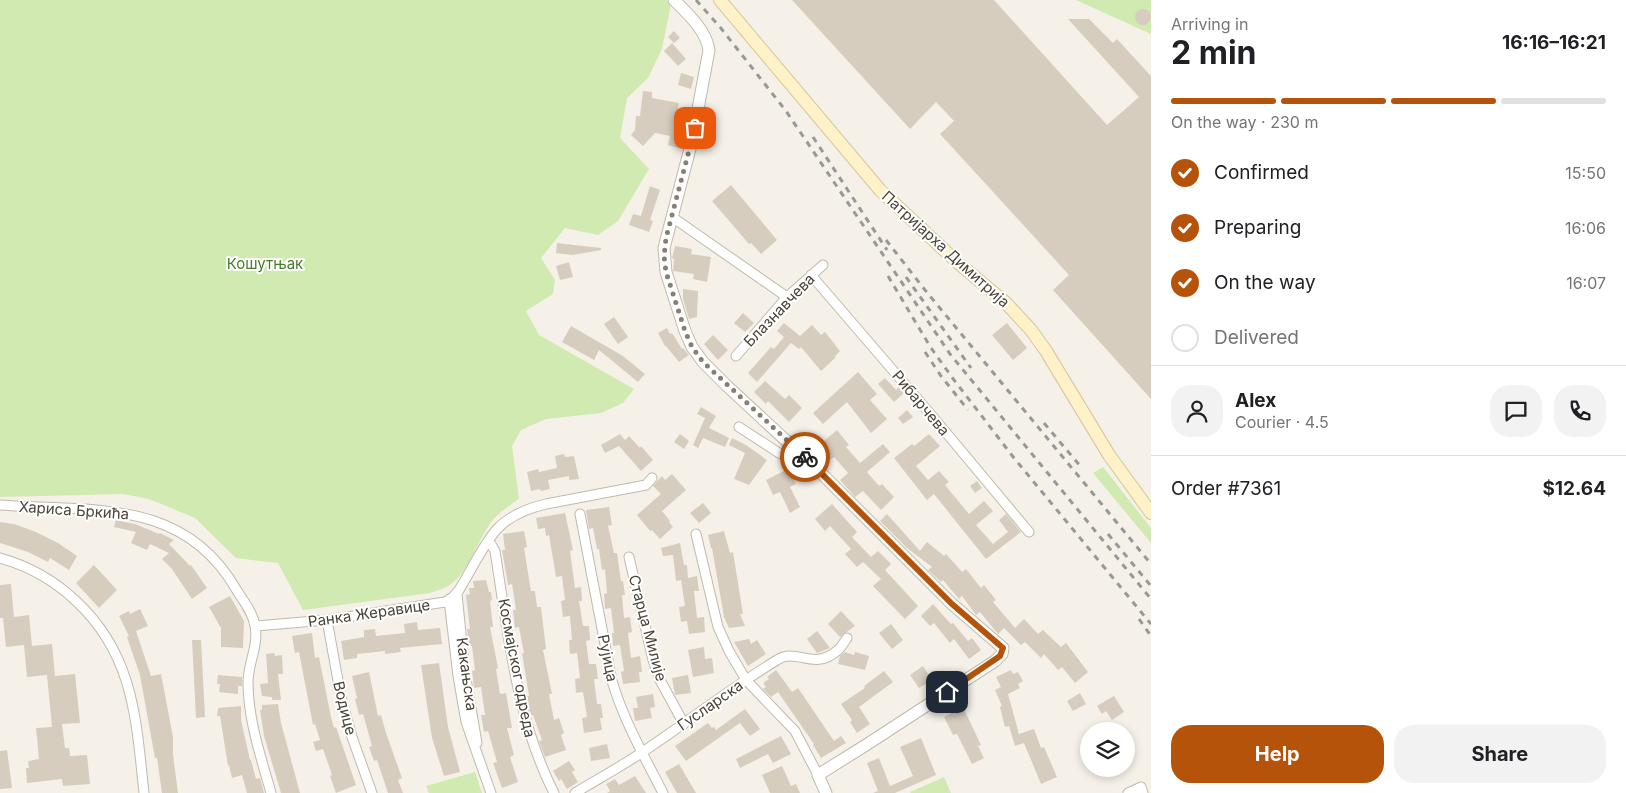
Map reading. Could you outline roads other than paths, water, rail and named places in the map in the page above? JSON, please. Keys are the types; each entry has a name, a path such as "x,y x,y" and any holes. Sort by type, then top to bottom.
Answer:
{"main road":[{"name":"Патријарха Димитрија","path":"720,0 880,190 901,212 1006,303 1026,324 1046,352 1109,456 1151,513"}],"street":[{"path":"674,0 698,27 708,44 709,50 692,141 664,248 665,270 692,347 703,362 726,385 812,464 952,604 1003,648 1002,654 995,660 818,775"},
{"path":"672,217 787,298"},
{"name":"Блазнавчева","path":"736,356 787,298 823,265"},
{"name":"Рибарчева","path":"812,275 1029,532"},
{"path":"739,427 779,453 812,464"},
{"path":"453,597 498,528 519,513 532,507 646,485 652,478"},
{"name":"Хариса Бркића","path":"0,505 114,511 145,517 170,526 196,543 223,569 247,606 256,626"},
{"name":"Рујица","path":"580,514 612,681 623,714 663,793"},
{"path":"696,534 718,627 729,652 746,680 795,731 826,793"},
{"name":"Космајског одреда","path":"489,541 495,551 515,673 528,731 541,768 554,793"},
{"name":"Старца Милије","path":"628,557 655,665 666,691 684,724"},
{"path":"0,558 27,568 59,586 88,612 111,643 122,669 133,708 144,793"},
{"name":"Ранка Жеравице","path":"256,626 326,620 439,604 453,597"},
{"name":"Какањска","path":"453,597 477,742 477,753 491,793"},
{"name":"Водице","path":"326,620 341,697 352,738 372,793"},
{"path":"256,626 256,641 249,670 250,709 271,793"},
{"name":"Гусларска","path":"575,793 642,752 782,656 816,660 826,658 838,651 847,638"},
{"path":"1128,793 1142,790"}],"railway":[{"path":"696,0 720,27 786,111 950,354 1151,599"},
{"path":"813,137 887,250"},
{"path":"886,240 1151,564"},
{"path":"888,276 931,348 954,380 1014,458 1151,624"},
{"path":"906,277 971,368"},
{"path":"925,352 968,410"},
{"path":"1044,423 1081,467"},
{"path":"1108,534 1151,586"},
{"path":"1139,619 1151,636"}],"park label":[{"name":"Кошутњак","path":"265,263"}]}
